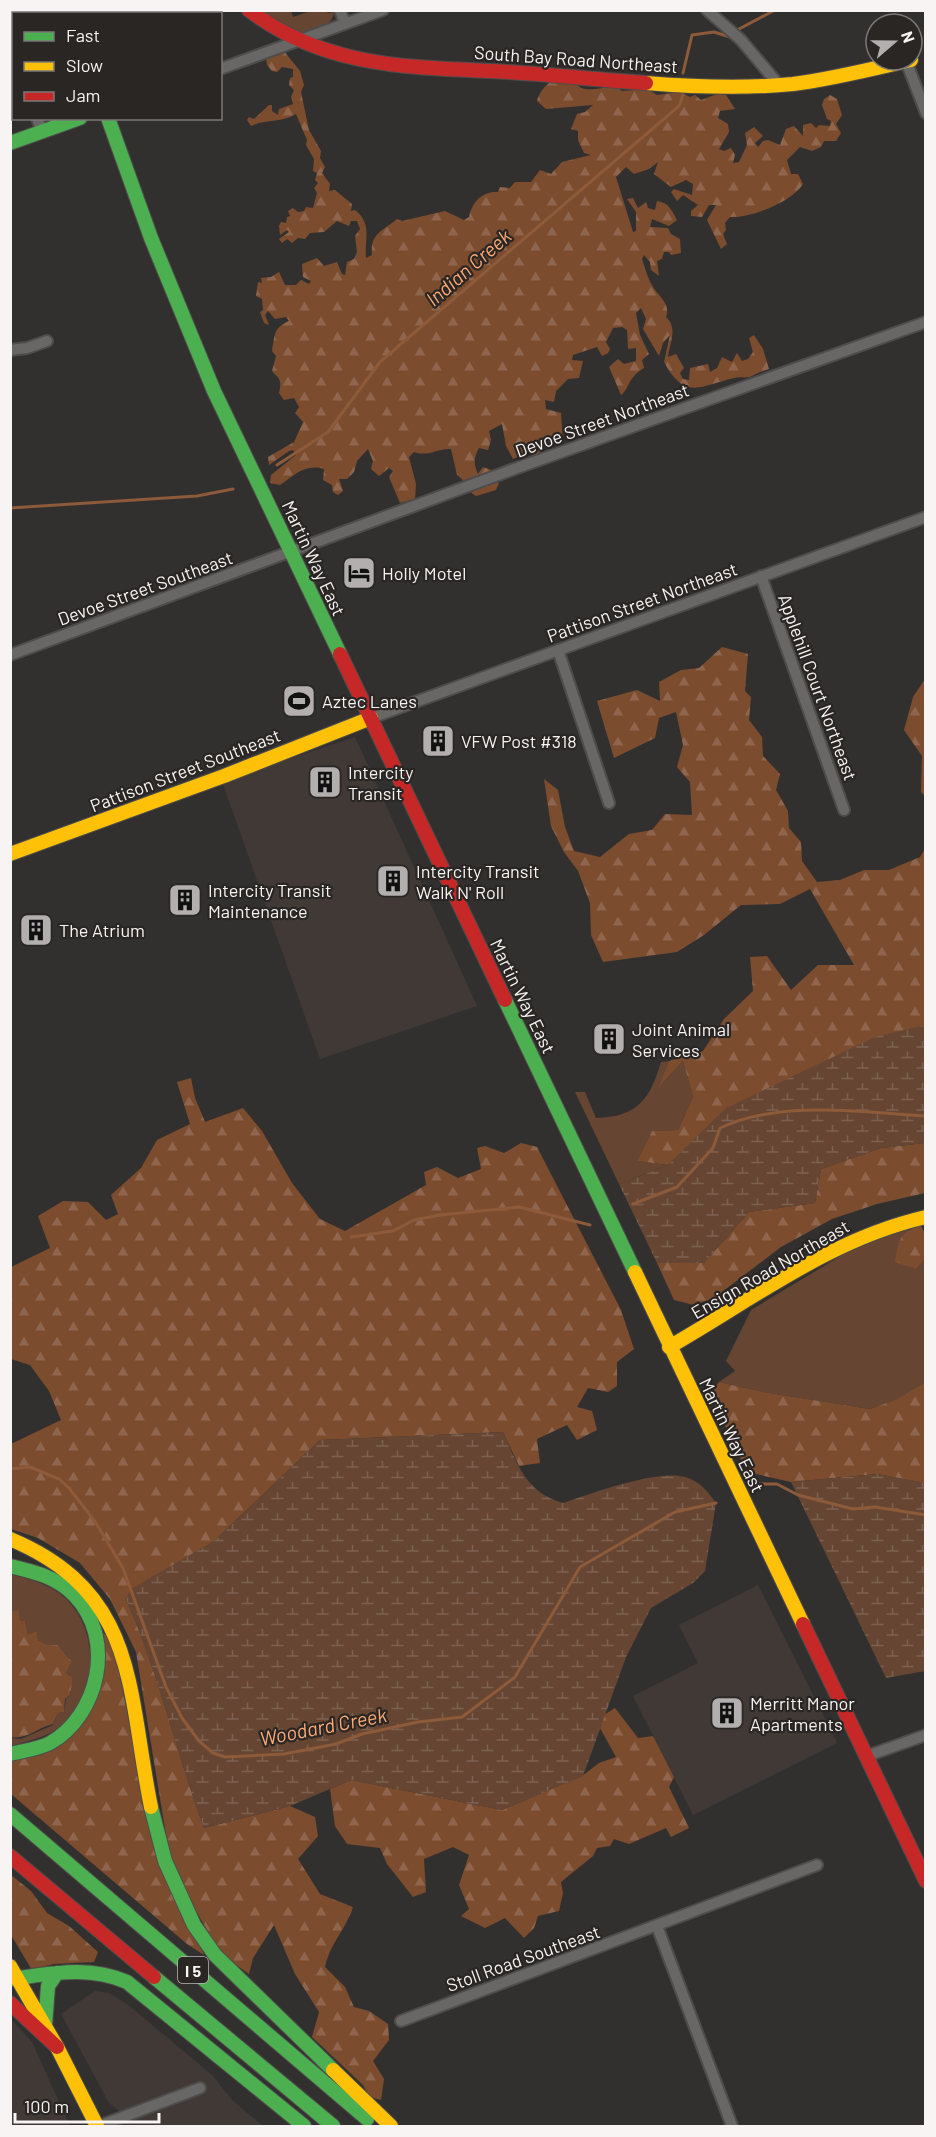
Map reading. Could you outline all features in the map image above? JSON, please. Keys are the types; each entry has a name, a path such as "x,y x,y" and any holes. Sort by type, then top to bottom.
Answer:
{"main road":[{"name":"South Bay Road Northeast","path":"249,10 298,42 342,56 377,62 664,84 779,85 864,71"},
{"path":"10,143 75,120"},
{"name":"Martin Way East","path":"109,120 151,238 213,391 926,1881"},
{"name":"Pattison Street Southeast","path":"10,854 224,776 370,718"},
{"name":"Ensign Road Northeast","path":"669,1347 834,1249 876,1229 926,1216"},
{"path":"10,1539 48,1556 78,1580 103,1609 117,1634 132,1685 161,1855 176,1892 195,1928 224,1963 391,2127"},
{"path":"10,1566 27,1568 50,1576 76,1597 96,1631 100,1664 93,1696 76,1723 61,1736 42,1747 10,1754"},
{"name":"I 5","path":"10,1814 376,2127"},
{"name":"I 5","path":"10,1856 333,2127"},
{"path":"13,1974 96,1970 127,1982 304,2127"},
{"path":"45,2026 48,1986 57,1973"},
{"path":"13,1974 57,2047 98,2127"},
{"path":"10,2003 57,2047"}],"street":[{"path":"340,10 345,24"},
{"path":"222,68 383,10"},
{"path":"707,10 741,40 779,85"},
{"path":"914,72 926,113"},
{"path":"38,120 42,132"},
{"name":"Devoe Street Northeast","path":"291,552 926,322"},
{"path":"10,350 27,348 47,341"},
{"name":"Pattison Street Northeast","path":"370,718 926,517"},
{"name":"Devoe Street Southeast","path":"10,655 291,552"},
{"name":"Applehill Court Northeast","path":"761,576 844,810"},
{"path":"558,650 609,803"},
{"path":"867,1756 926,1735"},
{"name":"Stoll Road Southeast","path":"401,2021 817,1865"},
{"path":"657,1926 732,2127"},
{"path":"98,2127 200,2088"}],"shaded area":[{"path":"355,737 477,1006 320,1059 222,781"},
{"path":"758,1585 837,1743 693,1815 633,1696 698,1663 679,1625"},
{"path":"95,1991 109,1993 127,2004 212,2075 232,2100 263,2126 124,2126 118,2110 109,2103 61,2014"},
{"path":"10,2018 32,2042 70,2126 11,2126"}],"green space":[{"path":"261,11 291,11 293,17 311,11 334,12 327,24 302,33"},
{"path":"279,45 300,71 304,85 301,92 309,130 321,151 320,158 325,167 322,173 330,184 329,191 335,190 352,204 351,211 355,210 364,221 366,258 372,255 375,237 397,219 402,221 445,211 464,220 469,217 475,202 487,193 498,192 500,187 510,188 515,182 531,182 540,170 551,174 562,162 591,155 584,153 578,140 578,131 571,129 577,114 585,112 593,105 546,109 537,101 544,87 558,79 568,79 585,89 600,89 614,85 622,91 647,89 657,95 680,92 690,97 695,95 701,100 717,94 726,95 735,109 720,111 718,118 728,124 729,132 719,149 724,151 731,148 735,155 733,163 739,162 747,145 745,133 754,127 763,136 755,143 758,147 763,141 768,140 780,145 786,129 794,126 803,136 803,125 811,123 816,128 819,125 830,126 831,121 827,119 822,105 824,99 830,95 837,99 842,115 836,124 841,133 836,141 824,141 821,147 812,151 800,147 787,160 791,174 798,174 803,184 798,191 770,208 749,215 730,217 725,223 726,230 723,234 727,244 721,249 707,220 716,205 709,205 702,217 691,216 691,211 698,205 683,195 677,201 671,192 674,189 692,195 693,184 686,180 671,187 654,174 658,162 649,169 634,174 626,167 616,177 633,232 636,231 636,212 627,199 633,198 638,208 646,202 648,208 655,210 657,201 664,203 677,220 669,226 652,219 650,227 668,228 671,234 680,239 681,253 671,255 669,252 664,252 662,259 657,261 659,276 651,270 650,262 644,255 642,259 651,284 666,304 666,317 672,326 668,357 676,354 684,368 680,373 683,379 689,380 690,368 708,364 710,372 717,368 722,357 732,362 737,353 742,361 748,359 753,352 749,338 754,335 763,349 769,369 750,377 736,377 702,387 686,386 679,382 664,362 670,335 663,343 659,356 643,329 646,319 641,308 636,313 640,335 649,354 642,360 644,368 634,376 624,393 621,395 609,367 618,359 624,364 636,361 636,348 628,349 627,330 622,327 613,328 606,342 610,349 608,353 602,356 597,347 573,355 572,360 583,361 579,378 568,379 556,391 554,402 545,400 546,409 561,413 563,443 548,443 533,457 528,452 513,459 506,446 502,424 489,431 491,440 488,450 479,448 475,463 478,474 483,467 494,471 494,480 499,483 496,490 476,496 473,494 457,475 451,449 424,454 414,452 409,457 416,484 415,499 400,503 389,477 393,471 389,468 379,476 371,469 373,461 368,449 357,461 354,472 347,479 339,479 343,491 338,495 333,492 332,485 323,480 324,469 305,469 280,485 270,483 271,475 296,455 293,450 289,451 269,465 268,457 294,442 303,422 295,413 299,407 294,398 284,400 279,393 280,380 272,371 276,356 272,351 277,329 289,321 286,317 275,319 268,311 265,315 269,325 264,323 260,312 263,310 262,299 256,296 258,282 262,283 261,278 271,277 279,272 285,285 296,285 301,280 309,284 311,281 303,277 302,264 317,258 324,266 337,262 342,274 345,275 347,262 354,259 357,252 355,236 360,229 357,221 351,221 349,226 337,221 324,232 310,233 305,239 298,238 292,243 287,239 282,243 279,239 289,232 287,230 280,235 279,226 281,222 286,223 287,217 290,216 288,211 293,208 298,212 304,211 306,207 313,208 317,193 314,188 318,183 315,180 317,173 313,171 314,159 306,145 307,140 296,114 285,119 251,126 247,120 249,117 254,119 269,105 272,105 272,111 278,115 279,109 293,104 291,97 294,90 289,85 290,78 293,77 293,69 282,67 277,72 272,71 267,65 266,56"},
{"path":"722,647 748,654 745,691 751,697 749,720 762,737 763,756 780,774 776,790 788,811 789,828 801,842 802,861 817,882 840,880 864,870 889,870 920,857 925,849 925,1028 920,1026 727,1108 668,1165 637,1161 652,1131 678,1130 693,1097 683,1061 659,1087 669,1061 703,1051 724,1019 753,991 750,957 767,956 791,990 818,965 854,965 810,889 780,904 741,905 704,935 677,952 603,962 591,935 590,903 578,871 564,852 551,826 544,779 558,790 565,827 574,851 600,857 629,834 652,830 665,814 692,815 690,782 677,767 683,745 676,712 659,718 655,738 614,758 597,701 637,690 660,701 659,682 681,670 699,668"},
{"path":"925,679 925,796 921,792 922,756 904,730 913,697"},
{"path":"921,1026 926,1028 925,1143 881,1148 821,1169 815,1203 749,1212 704,1263 657,1263 619,1184 668,1165 726,1108 875,1037"},
{"path":"669,1061 661,1085 683,1061 693,1097 678,1130 652,1131 637,1161 668,1165 619,1184 575,1092 585,1092 596,1118 622,1114 640,1104 652,1086 661,1062"},
{"path":"191,1078 195,1098 205,1122 243,1108 262,1131 292,1183 320,1219 345,1231 426,1185 424,1172 437,1167 458,1178 481,1169 477,1148 485,1146 504,1153 521,1143 537,1147 621,1310 634,1349 617,1362 617,1386 608,1392 588,1388 577,1407 592,1411 597,1430 577,1440 567,1425 537,1439 540,1463 519,1466 503,1432 320,1440 213,1542 132,1589 126,1599 158,1684 204,1828 290,1806 315,1817 318,1836 298,1859 320,1894 353,1907 325,1967 345,1987 354,2007 369,2011 388,2024 389,2040 373,2061 384,2079 381,2100 370,2097 363,2085 312,2037 319,2012 295,1974 274,1925 253,1958 249,1974 221,1954 189,1899 169,1853 136,1652 110,1599 80,1563 38,1538 11,1529 11,1444 61,1420 49,1391 30,1365 11,1359 11,1267 50,1248 38,1216 63,1201 88,1202 106,1220 118,1214 111,1195 141,1168 157,1140 190,1124 177,1082"},
{"path":"925,1143 925,1193 877,1204 832,1219 781,1247 714,1298 694,1305 674,1300 657,1263 704,1263 749,1212 815,1203 821,1169 881,1148"},
{"path":"921,1226 925,1233 925,1259 916,1269 895,1262 901,1238 909,1230"},
{"path":"908,1229 916,1269 925,1259 925,1382 897,1399 870,1409 763,1392 719,1382 735,1371 726,1361 751,1310 867,1240"},
{"path":"719,1382 763,1392 870,1409 897,1399 925,1382 925,1483 877,1474 791,1482 747,1472 710,1394"},
{"path":"503,1432 524,1476 540,1492 563,1503 625,1483 673,1475 695,1481 716,1503 705,1571 693,1583 651,1608 626,1657 583,1776 502,1810 351,1780 290,1806 204,1828 158,1684 126,1599 131,1589 213,1542 320,1440"},
{"path":"877,1474 926,1483 925,1671 886,1678 791,1482"},
{"path":"10,1574 45,1585 68,1601 83,1623 90,1658 89,1676 84,1694 76,1710 65,1723 46,1735 11,1746 11,1738 21,1739 53,1725 58,1713 64,1712 73,1678 66,1673 72,1662 58,1645 48,1645 38,1640 37,1631 28,1634 25,1620 20,1621 19,1610 11,1612"},
{"path":"19,1610 20,1621 25,1620 28,1634 37,1631 38,1640 48,1645 58,1645 72,1662 66,1673 73,1678 70,1695 65,1699 64,1712 58,1713 53,1724 22,1737 10,1737 11,1611"},
{"path":"102,1632 113,1641 149,1822 204,1955 187,1944 11,1794 11,1759 77,1730"},
{"path":"615,1708 638,1738 653,1736 674,1777 669,1787 689,1828 671,1837 666,1828 629,1844 614,1839 610,1846 597,1848 593,1856 561,1882 563,1893 559,1911 538,1916 534,1928 524,1938 505,1918 485,1928 461,1916 469,1909 459,1885 469,1855 453,1847 424,1859 426,1892 413,1897 387,1864 380,1848 347,1844 335,1826 330,1789 351,1780 502,1810 582,1776 599,1763 616,1757 600,1728 604,1715"},
{"path":"11,1875 31,1891 47,1913 69,1926 98,1952 94,1962 53,1964 32,1970 11,1935"}],"waterway":[{"name":"Indian Creek","path":"739,29 775,10"},
{"name":"Indian Creek","path":"683,73 692,35 714,32 730,37"},
{"name":"Indian Creek","path":"277,465 328,432 380,362 679,106 683,95"},
{"name":"Indian Creek","path":"10,508 197,496 233,489"},
{"path":"633,1204 677,1187 713,1148 720,1128 743,1119 768,1114 821,1110 926,1116"},
{"path":"351,1237 393,1231 414,1220 440,1215 519,1207 590,1225"},
{"name":"Woodard Creek","path":"10,1469 30,1467 59,1479 69,1488 96,1523 123,1568 166,1687 182,1718 199,1741 213,1753 225,1757 284,1754 336,1744 362,1734 418,1722 462,1717 515,1677 580,1567 675,1512 716,1503"},
{"name":"Woodard Creek","path":"759,1484 777,1484 798,1495 853,1509 875,1507 926,1515"}],"traffic: fast":[{"path":"10,143 74,120"},
{"path":"109,120 151,238 214,391 340,654"},
{"path":"505,1000 635,1272"},
{"path":"10,1566 53,1580 75,1596 88,1614 95,1633 98,1654 96,1675 90,1696 80,1714 67,1730 46,1745 10,1754"},
{"path":"151,1807 165,1861 194,1925 215,1955 333,2070"},
{"path":"10,1814 367,2119"},
{"path":"10,1979 83,1972 127,1982 304,2126"},
{"path":"45,2026 48,1986 57,1973"},
{"path":"154,1977 333,2126"}],"traffic: slow":[{"path":"646,83 756,87 793,84 864,71"},
{"path":"10,854 224,776 371,718"},
{"path":"669,1347 825,1255 891,1227 926,1217"},
{"path":"635,1272 803,1624"},
{"path":"10,1539 52,1561 83,1587 105,1617 120,1649 130,1685 151,1807"},
{"path":"10,1966 57,2047 97,2126"},
{"path":"333,2070 391,2126"}],"traffic: jam":[{"path":"249,10 279,30 310,44 341,55 373,62 440,69 646,83"},
{"path":"340,654 505,1000"},
{"path":"803,1624 926,1881"},
{"path":"10,1856 154,1977"},
{"path":"10,2003 57,2047"}],"place":[{"name":"Holly Motel","path":"359,573"},
{"name":"Aztec Lanes","path":"299,701"},
{"name":"VFW Post #318","path":"438,741"},
{"name":"Intercity Transit","path":"325,782"},
{"name":"Intercity Transit Walk N' Roll","path":"393,881"},
{"name":"Intercity Transit Maintenance","path":"185,900"},
{"name":"The Atrium","path":"36,930"},
{"name":"Joint Animal Services","path":"609,1039"},
{"name":"Merritt Manor Apartments","path":"727,1713"}]}
